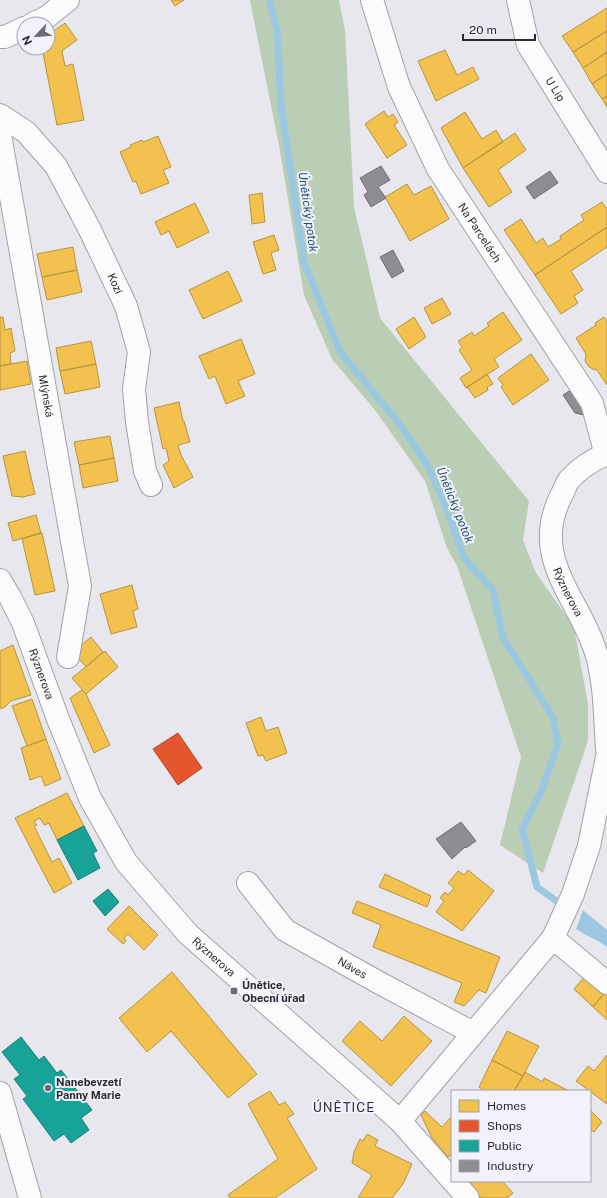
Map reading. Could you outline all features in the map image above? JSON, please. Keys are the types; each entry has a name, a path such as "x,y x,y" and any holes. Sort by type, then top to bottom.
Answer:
{"street":[{"path":"48,16 68,0"},
{"name":"Na Parcelách","path":"372,0 399,87 438,169 592,403 607,454"},
{"name":"U Lip","path":"518,0 528,45 607,172"},
{"path":"0,37 5,37 16,32"},
{"name":"Kozí","path":"0,115 26,132 56,166 90,230 126,306 139,352 134,389 137,422 145,471 151,485"},
{"name":"Mlýnská","path":"0,135 80,586 68,657"},
{"name":"Rýznerova","path":"607,454 586,465 569,480 556,506 551,532 552,557 563,584 584,623 597,656 604,702 607,749"},
{"name":"Rýznerova","path":"0,580 23,623 58,719 90,798 126,862 188,934 400,1122 451,1179"},
{"path":"400,1122 553,938 573,894 589,846 607,757"},
{"name":"Náves","path":"248,883 285,930 473,1033"},
{"path":"553,938 607,983"},
{"path":"0,1093 30,1198"},
{"name":"Rýznerova","path":"454,1182 468,1198"}],"green space":[{"path":"250,0 339,0 345,30 354,207 380,318 529,501 523,540 536,573 574,627 588,704 588,741 543,873 500,845 521,757 457,566 447,548 425,481 375,410 332,359 304,295 279,145"}],"water":[{"path":"583,910 607,930 607,947 576,929"}],"pier":[{"path":"554,890 583,908 575,931 545,911"}],"building: Homes":[{"path":"171,0 184,0 175,6"},
{"path":"607,8 607,31 573,52 562,36"},
{"path":"65,23 77,40 62,51 65,66 73,64 84,120 57,125 44,56 56,56 56,29"},
{"path":"607,31 607,52 583,68 573,52"},
{"path":"445,50 457,75 473,67 479,79 436,101 418,61"},
{"path":"607,52 607,74 592,84 583,68"},
{"path":"607,74 607,96 602,99 592,84"},
{"path":"607,96 607,107 602,99"},
{"path":"384,111 388,117 393,114 398,122 394,125 407,145 387,158 365,124"},
{"path":"465,112 482,139 496,130 503,142 463,168 441,128"},
{"path":"515,133 526,150 498,170 512,192 489,207 463,168"},
{"path":"158,136 171,167 163,170 169,183 141,194 136,181 133,182 120,152 131,147 130,145"},
{"path":"407,184 414,195 431,186 449,219 410,241 385,197"},
{"path":"262,193 265,222 252,224 249,195"},
{"path":"602,202 607,209 607,227 535,275 504,230 521,219 536,243 543,238 548,247 561,239 560,236 584,220 581,215"},
{"path":"195,203 209,232 177,248 169,231 161,235 155,222"},
{"path":"607,227 607,247 571,271 583,290 574,296 578,303 561,314 535,275"},
{"path":"274,235 279,250 271,253 276,270 263,274 253,242"},
{"path":"73,247 77,270 42,277 37,254"},
{"path":"77,270 82,292 47,300 42,277"},
{"path":"228,271 242,301 203,319 189,290"},
{"path":"442,298 451,314 432,324 424,308"},
{"path":"503,312 522,340 494,359 499,367 466,388 460,378 472,370 459,350 462,347 458,341 472,332 474,336 489,326 487,323"},
{"path":"0,317 3,317 5,330 11,328 15,351 10,353 11,364 0,366"},
{"path":"414,317 426,337 409,349 396,329"},
{"path":"604,317 607,321 607,385 596,369 595,370 589,367 585,361 586,354 576,338 596,325 595,323"},
{"path":"241,339 255,374 238,381 245,396 226,404 215,376 209,379 199,356"},
{"path":"91,341 96,364 60,371 56,348"},
{"path":"531,354 549,380 513,405 501,387 503,385 498,378"},
{"path":"27,361 31,384 0,390 0,366"},
{"path":"96,364 100,387 65,394 60,371"},
{"path":"487,374 493,384 487,387 488,390 475,398 467,387"},
{"path":"179,402 190,442 178,445 181,455 193,477 174,488 163,465 169,461 166,448 163,449 154,408"},
{"path":"110,436 114,458 79,465 74,442"},
{"path":"25,451 35,494 23,497 12,496 3,456"},
{"path":"114,458 118,481 83,488 79,465"},
{"path":"36,515 41,533 13,541 8,523"},
{"path":"42,533 55,591 35,595 22,539"},
{"path":"132,585 138,609 133,611 137,627 111,634 100,594"},
{"path":"91,637 103,652 86,667 73,652"},
{"path":"13,645 31,695 11,701 5,707 0,709 0,651"},
{"path":"105,651 118,667 86,694 72,678"},
{"path":"82,690 86,694 110,745 94,753 70,698"},
{"path":"32,699 46,739 27,746 12,706"},
{"path":"261,717 266,731 278,727 287,753 266,761 263,755 258,756 246,723"},
{"path":"46,739 61,779 45,786 41,776 30,780 21,748"},
{"path":"67,793 84,826 57,840 49,823 44,825 40,818 34,821 37,825 34,826 52,862 59,858 72,883 54,893 15,818"},
{"path":"468,870 494,891 462,931 436,912 444,901 440,898 445,892 448,895 454,888 448,883 458,871 464,875"},
{"path":"385,874 431,896 427,907 379,887"},
{"path":"357,901 500,957 486,993 479,990 464,1006 454,1002 462,983 373,947 381,925 352,913"},
{"path":"129,906 158,935 144,950 128,934 124,938 126,941 123,944 107,929"},
{"path":"172,972 257,1074 228,1098 171,1031 147,1052 119,1018"},
{"path":"586,975 607,990 593,1007 574,989"},
{"path":"607,990 607,1020 593,1007"},
{"path":"404,1016 432,1041 391,1086 342,1041 360,1021 382,1041"},
{"path":"507,1031 539,1046 523,1076 492,1060"},
{"path":"607,1055 607,1104 591,1092 591,1090 588,1090 576,1081 588,1066 594,1071"},
{"path":"492,1060 523,1076 515,1090 484,1090 479,1087"},
{"path":"525,1072 543,1082 544,1078 567,1090 515,1090"},
{"path":"270,1091 279,1105 285,1102 294,1114 287,1118 317,1169 275,1198 230,1198 228,1195 278,1159 248,1104"},
{"path":"425,1111 442,1127 451,1117 451,1155 448,1157 432,1138 421,1115"},
{"path":"591,1111 602,1122 594,1132 591,1130"},
{"path":"367,1134 378,1140 375,1146 412,1164 403,1184 392,1198 358,1198 372,1175 352,1163 354,1152 360,1139 363,1141"},
{"path":"468,1182 503,1182 513,1193 507,1198 481,1198"}],"building: Shops":[{"path":"178,733 202,768 178,785 153,749"}],"building: Public":[{"path":"84,826 97,851 93,853 100,868 78,880 57,840"},
{"path":"108,889 119,902 105,916 93,901"},
{"name":"Nanebevzetí Panny Marie","path":"21,1037 39,1060 44,1056 57,1073 61,1070 92,1110 81,1118 89,1130 71,1143 64,1134 54,1141 23,1099 27,1096 14,1079 20,1075 2,1052"}],"building: Industry":[{"path":"381,166 390,180 378,187 386,198 371,207 364,195 368,192 360,178"},
{"path":"550,171 558,183 534,199 526,187"},
{"path":"393,250 404,271 392,278 380,257"},
{"path":"574,388 585,407 584,415 575,413 563,395"},
{"path":"461,822 476,841 466,848 465,847 452,859 436,839"}],"waterway":[{"name":"Únětický potok","path":"269,0 277,29 281,105 304,262 340,352 398,422 428,466 447,509 464,558 493,590 503,638 553,717 558,744 542,789 522,829 537,887 558,902"}],"place":[{"name":"Únětice, Obecní úřad","path":"234,991"},
{"name":"Nanebevzetí Panny Marie","path":"48,1088"}],"district":[{"name":"ÚNĚTICE","path":"344,1107"}]}
